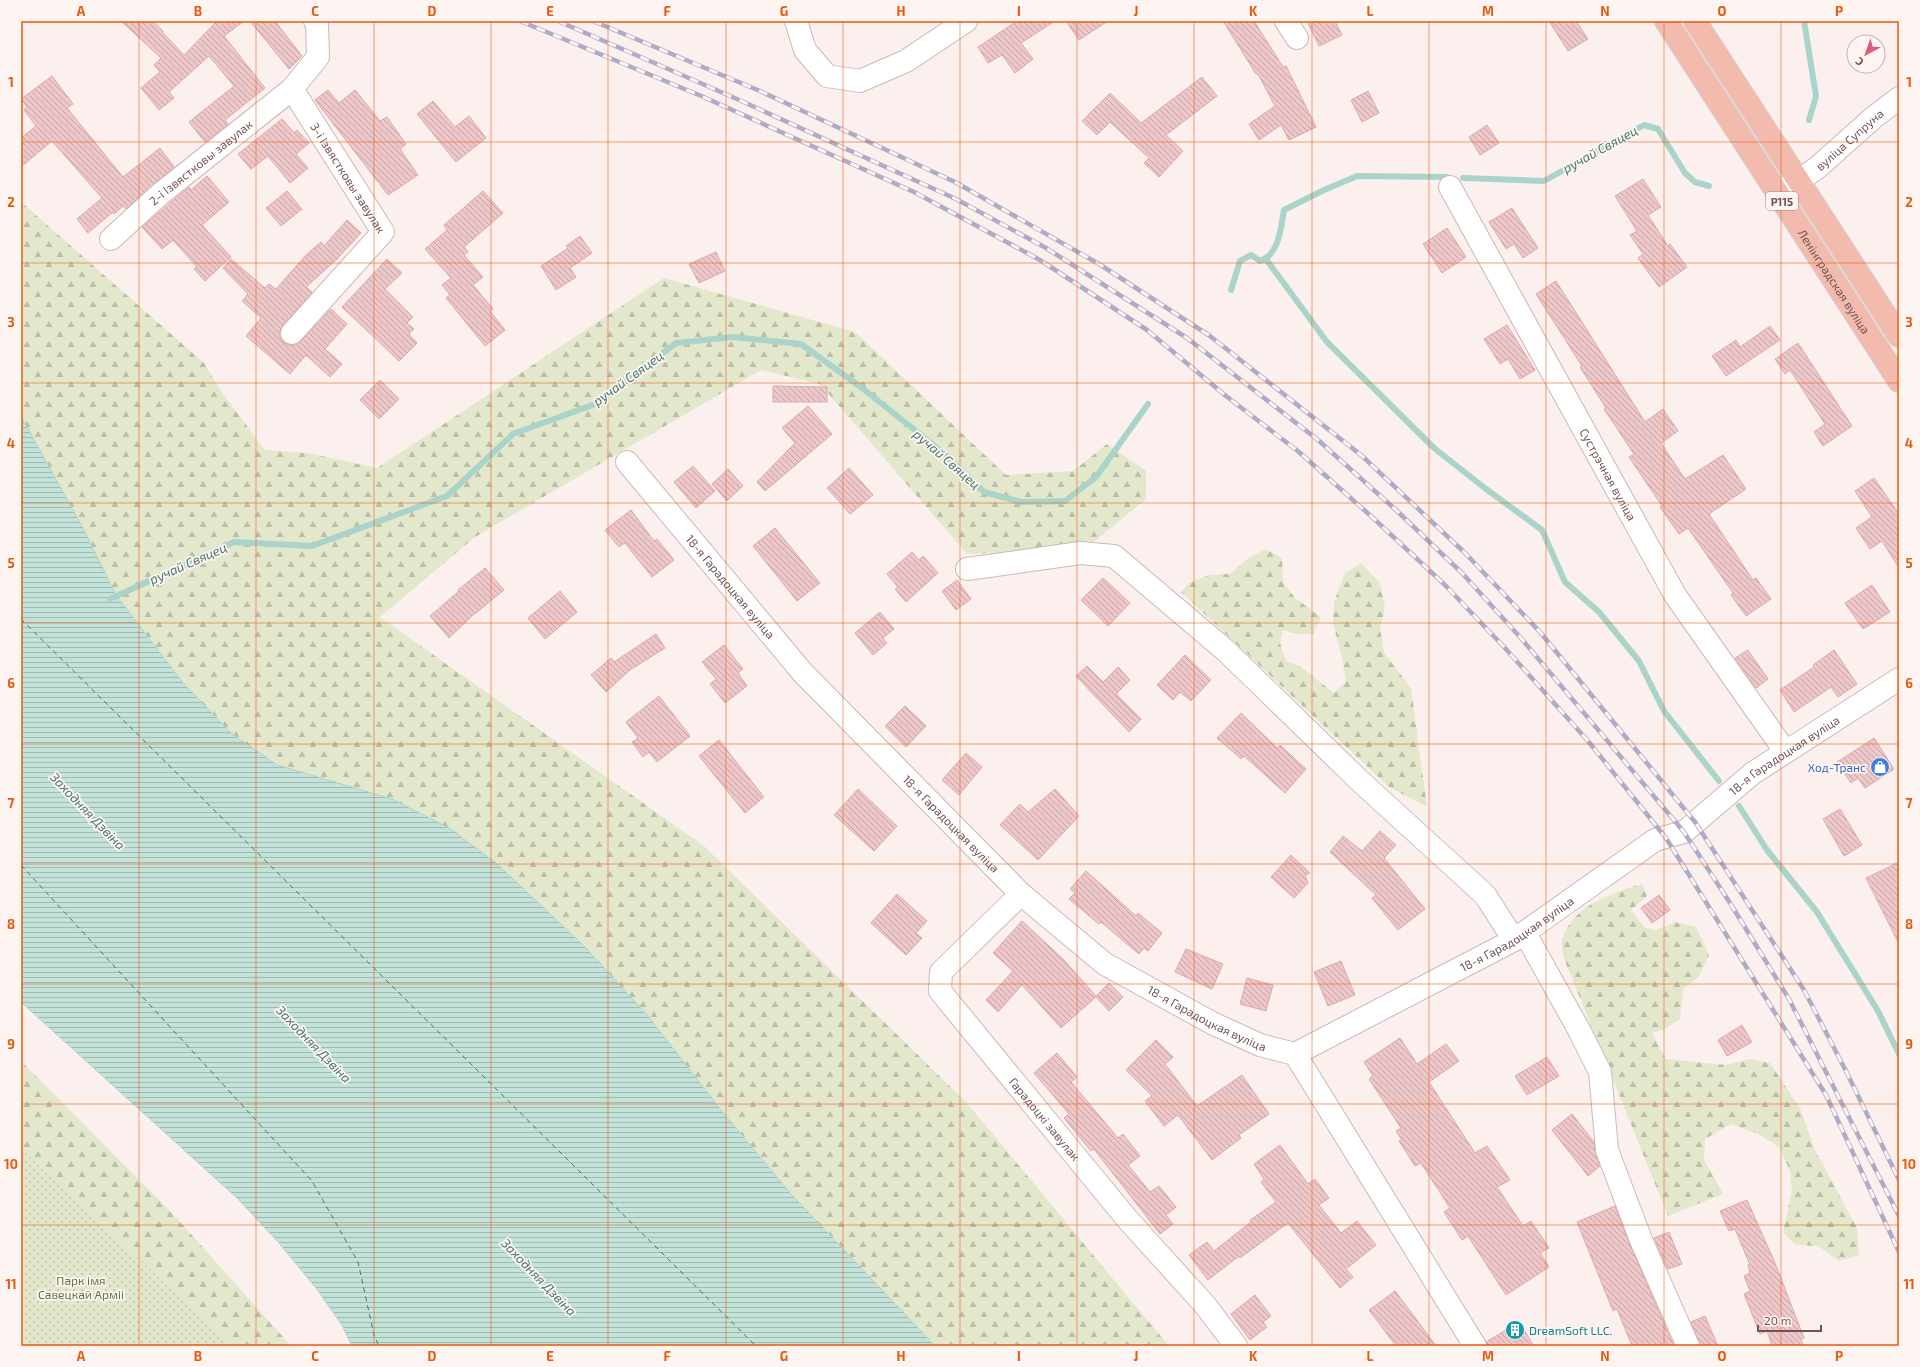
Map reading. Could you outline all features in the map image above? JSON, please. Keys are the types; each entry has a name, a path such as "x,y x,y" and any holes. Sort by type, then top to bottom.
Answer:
{"main road":[{"name":"Ленінградская вуліца","path":"1666,21 1899,381"},
{"name":"Ленінградская вуліца","path":"1694,21 1899,336"}],"street":[{"name":"2-і Ізвястковы завулак","path":"111,239 159,195 292,89 318,57 317,23 315,21"},
{"path":"796,21 805,50 827,76 860,81 906,61 966,21"},
{"name":"3-і Ізвястковы завулак","path":"292,89 383,232 292,333"},
{"name":"вуліца Супруна","path":"1778,194 1817,168 1873,118 1899,98"},
{"name":"Сустрэчная вуліца","path":"1450,187 1675,595 1785,751"},
{"name":"18-я Гарадоцкая вуліца","path":"627,462 803,673 1021,894 1105,964 1212,1023 1260,1045 1295,1054 1519,936 1655,840 1684,832 1753,773 1899,679"},
{"path":"967,569 1080,553 1114,556 1225,650 1362,782 1485,895 1519,936 1579,1030 1600,1072 1607,1150 1641,1240 1688,1346"},
{"name":"Гарадоцкі завулак","path":"1021,894 941,972 940,991 1128,1220 1205,1305 1236,1346"},
{"path":"1295,1054 1475,1346"}],"green space":[{"path":"21,202 204,363 223,394 265,450 308,453 377,468 664,278 855,332 1006,475 1073,471 1107,444 1146,471 1146,499 1085,549 967,554 820,384 761,370 475,537 380,617 704,846 966,1102 1169,1346 935,1346 791,1194 724,1114 648,1016 585,947 496,863 392,799 277,765 231,733 183,683 116,595 84,530 21,416"},
{"path":"1266,549 1282,558 1283,582 1295,598 1321,617 1313,634 1297,634 1283,630 1280,643 1286,661 1300,666 1334,693 1346,681 1342,657 1333,623 1334,602 1345,573 1361,563 1380,583 1385,608 1380,628 1384,653 1411,688 1427,807 1389,787 1181,592 1189,583 1209,575 1230,574 1250,557"},
{"path":"1642,884 1647,896 1631,910 1645,928 1656,930 1675,922 1696,927 1709,955 1699,977 1683,989 1680,1019 1665,1029 1652,1033 1666,1059 1726,1065 1749,1059 1770,1063 1800,1108 1815,1150 1857,1228 1859,1255 1839,1261 1818,1246 1796,1245 1783,1233 1792,1189 1790,1171 1779,1147 1758,1134 1731,1124 1705,1139 1704,1160 1723,1194 1668,1216 1563,956 1562,944 1562,939 1568,926 1576,916 1585,909 1607,896"},
{"path":"21,1061 173,1214 291,1346 21,1346"},
{"name":"Парк імя Савецкай Арміі","path":"21,1149 232,1346 21,1346"}],"water":[{"name":"Заходняя Дзвіна","path":"21,416 84,530 116,595 183,683 231,733 277,765 392,799 449,828 496,863 585,947 648,1016 724,1114 791,1194 935,1346 352,1346 342,1325 316,1288 279,1243 237,1198 21,1002"}],"building":[{"path":"121,21 152,21 184,55 217,21 244,21 224,36 265,88 225,120 228,124 205,142 189,122 234,86 209,56 169,92 174,98 159,110 141,88 160,72 154,65 161,58"},
{"path":"250,21 275,21 302,56 289,69"},
{"path":"1017,21 1055,21 1021,43 1033,59 1015,73 1002,55 988,63 978,47"},
{"path":"1066,21 1108,21 1079,40"},
{"path":"1223,21 1254,21 1283,67 1286,66 1316,127 1289,140 1281,125 1259,140 1249,124 1275,106 1258,74 1256,74"},
{"path":"1307,21 1335,21 1342,35 1319,46"},
{"path":"1549,21 1576,21 1588,39 1568,51"},
{"path":"52,76 73,104 67,108 123,177 160,148 174,167 126,209 123,206 114,214 113,212 88,233 77,219 102,198 52,141 21,167 21,138 36,126 24,110 27,107 21,99"},
{"path":"1202,77 1217,96 1166,135 1183,151 1159,177 1144,163 1149,158 1110,122 1097,135 1082,121 1110,93 1141,123"},
{"path":"328,90 339,103 355,90 380,121 387,117 406,144 400,149 418,175 388,195 315,100"},
{"path":"1368,91 1379,113 1362,122 1351,100"},
{"path":"433,101 455,127 469,116 486,138 456,162 417,114"},
{"path":"282,119 294,133 297,130 309,143 296,154 308,168 290,183 268,156 251,169 238,154"},
{"path":"1487,125 1499,143 1480,155 1469,137"},
{"path":"207,176 229,202 202,225 231,257 205,281 194,269 197,267 173,240 162,249 142,227 189,187 191,190"},
{"path":"1643,179 1661,207 1648,215 1668,246 1670,244 1687,267 1659,287 1638,258 1643,254 1630,235 1637,231 1615,196"},
{"path":"287,191 302,209 281,226 266,208"},
{"path":"483,191 503,213 464,247 468,252 464,255 483,277 473,285 493,309 490,311 505,330 485,346 446,298 450,295 442,285 451,278 425,249 447,230 444,225"},
{"path":"1512,208 1538,248 1523,258 1514,244 1506,249 1489,222"},
{"path":"347,220 361,233 336,260 306,287 312,292 283,325 280,331 280,337 284,343 296,345 331,309 347,324 325,349 342,364 330,377 306,355 290,374 246,336 261,318 242,301 248,294 223,268 231,259 265,288 269,284 276,289 306,255 321,242 324,246"},
{"path":"1447,228 1466,257 1442,273 1423,244"},
{"path":"580,236 592,253 570,268 576,277 556,290 541,266 568,248 566,246"},
{"path":"716,252 725,271 699,283 689,264"},
{"path":"387,259 402,273 385,289 413,317 407,323 414,329 409,334 417,343 399,361 342,307"},
{"path":"1556,281 1645,422 1663,409 1678,431 1661,443 1685,479 1723,455 1746,489 1709,514 1753,580 1756,578 1771,599 1746,616 1731,595 1733,593 1688,528 1679,534 1660,507 1662,506 1629,457 1634,454 1604,409 1606,408 1580,367 1582,366 1536,294"},
{"path":"1507,325 1535,370 1520,379 1508,359 1500,364 1484,339"},
{"path":"1770,326 1780,340 1726,376 1712,356 1736,340 1740,347"},
{"path":"1798,343 1852,426 1823,446 1814,432 1825,424 1790,370 1785,374 1775,359"},
{"path":"380,380 399,399 379,419 360,400"},
{"path":"773,386 827,387 827,402 773,402"},
{"path":"808,406 832,434 765,491 757,482 795,443 782,428"},
{"path":"693,466 715,491 696,508 674,482"},
{"path":"849,468 873,495 850,514 827,488"},
{"path":"728,469 743,486 727,501 712,484"},
{"path":"1874,478 1899,514 1899,568 1882,541 1870,549 1856,528 1872,517 1855,491"},
{"path":"631,510 654,541 657,539 674,560 652,577 625,543 619,547 605,530"},
{"path":"775,528 820,583 797,601 753,546"},
{"path":"912,552 919,560 923,556 938,573 906,602 895,589 898,587 887,574"},
{"path":"485,568 504,590 471,617 449,638 430,616"},
{"path":"1103,578 1130,603 1108,626 1081,600"},
{"path":"957,580 971,599 956,610 942,591"},
{"path":"1872,585 1890,612 1863,629 1845,603"},
{"path":"560,591 577,612 545,639 528,618"},
{"path":"880,612 894,629 883,638 887,643 873,655 855,633"},
{"path":"656,634 665,648 630,670 606,692 591,675 611,658 614,662"},
{"path":"724,645 743,669 738,673 747,686 725,703 710,684 716,679 702,662"},
{"path":"1748,650 1768,679 1756,688 1735,658"},
{"path":"1834,650 1857,684 1838,697 1831,687 1794,712 1780,690 1814,667 1813,665"},
{"path":"1185,655 1211,680 1191,701 1180,692 1173,700 1157,685"},
{"path":"1087,666 1103,682 1118,667 1130,680 1116,694 1141,719 1129,732 1076,676"},
{"path":"659,696 690,736 657,762 649,752 643,757 632,742 638,738 626,722"},
{"path":"905,706 926,726 906,747 885,726"},
{"path":"1241,713 1277,748 1280,745 1306,769 1285,793 1244,756 1241,759 1217,738"},
{"path":"1874,738 1894,769 1865,788 1858,778 1851,783 1837,762"},
{"path":"719,740 764,797 745,813 699,756"},
{"path":"966,753 982,767 959,795 942,780"},
{"path":"858,789 897,826 874,851 834,815"},
{"path":"1055,789 1079,816 1038,860 1000,825 1020,804 1028,812"},
{"path":"1840,809 1862,845 1844,856 1823,819"},
{"path":"1380,831 1396,845 1384,858 1425,909 1398,930 1372,898 1376,895 1330,852 1343,836 1362,851"},
{"path":"1291,855 1310,873 1305,875 1308,883 1294,898 1271,877"},
{"path":"1899,862 1899,944 1866,878"},
{"path":"1086,871 1136,916 1138,913 1162,933 1148,951 1144,948 1139,954 1101,922 1099,924 1069,899 1075,893 1070,889"},
{"path":"897,894 927,921 916,933 922,938 906,955 871,923"},
{"path":"1659,895 1670,910 1652,923 1641,908"},
{"path":"1022,921 1063,959 1096,996 1109,983 1123,997 1109,1011 1096,997 1061,1028 1022,985 998,1012 986,1000 1013,971 993,953"},
{"path":"1186,949 1223,964 1212,989 1175,972"},
{"path":"1341,961 1355,995 1328,1006 1314,972"},
{"path":"1247,978 1273,985 1266,1011 1240,1004"},
{"path":"1742,1025 1752,1042 1727,1056 1718,1040"},
{"path":"1400,1038 1417,1064 1446,1044 1459,1061 1429,1082 1475,1153 1487,1146 1510,1180 1497,1187 1523,1226 1531,1221 1549,1248 1540,1253 1549,1267 1506,1295 1468,1236 1462,1240 1444,1212 1450,1208 1421,1163 1415,1166 1399,1141 1402,1140 1396,1131 1401,1128 1369,1079 1373,1076 1364,1062"},
{"path":"1156,1040 1173,1057 1165,1064 1197,1106 1242,1075 1269,1114 1239,1135 1241,1138 1212,1160 1178,1115 1164,1126 1145,1101 1152,1096 1126,1070"},
{"path":"1057,1053 1077,1077 1071,1082 1118,1138 1123,1134 1140,1156 1128,1165 1150,1192 1159,1186 1176,1207 1166,1215 1173,1224 1160,1234 1094,1149 1091,1151 1064,1118 1069,1114 1034,1073"},
{"path":"1547,1057 1559,1076 1527,1095 1515,1076"},
{"path":"1572,1114 1594,1142 1595,1154 1600,1166 1588,1176 1552,1130"},
{"path":"1280,1145 1308,1184 1315,1179 1329,1198 1319,1205 1341,1233 1357,1221 1376,1245 1346,1269 1353,1277 1340,1288 1288,1223 1240,1258 1239,1256 1208,1280 1189,1255 1207,1242 1214,1251 1251,1222 1250,1220 1276,1202 1261,1182 1264,1179 1254,1164"},
{"path":"1747,1200 1775,1263 1804,1338 1801,1340 1804,1346 1772,1346 1767,1331 1760,1334 1744,1294 1750,1291 1744,1276 1750,1273 1748,1265 1750,1265 1735,1229 1729,1231 1720,1211"},
{"path":"1615,1206 1630,1245 1674,1346 1632,1346 1617,1309 1613,1311 1577,1222"},
{"path":"1669,1232 1682,1264 1668,1269 1654,1238"},
{"path":"1395,1291 1436,1346 1396,1346 1369,1310"},
{"path":"1255,1295 1271,1316 1263,1322 1267,1327 1250,1340 1231,1314"},
{"path":"1705,1316 1718,1346 1700,1346 1691,1322"},
{"name":"DreamSoft LLC.","path":"1519,1322 1534,1346 1487,1346 1486,1342"}],"waterway":[{"name":"ручай Свяцец","path":"1804,21 1816,96 1809,120"},
{"name":"ручай Свяцец","path":"1463,178 1544,181 1644,125 1658,129 1685,173 1695,182 1709,186"},
{"name":"ручай Свяцец","path":"1231,290 1240,261 1251,255 1260,261 1266,258 1275,247 1280,232 1284,210 1324,190 1357,176 1447,177"},
{"path":"1266,259 1327,342 1434,448 1486,489 1542,530 1565,582 1599,612 1639,661 1664,711 1719,781"},
{"name":"ручай Свяцец","path":"110,599 234,542 312,546 447,496 513,434 595,404 676,343 733,337 801,344 862,388 941,451 984,492 1021,502 1065,501 1096,477 1148,404"},
{"path":"1739,806 1767,850 1817,912 1878,1011 1899,1054"}],"ferry route":[{"path":"21,619 756,1346"},
{"path":"21,865 312,1181 358,1262 374,1335 379,1346"}],"railway":[{"path":"520,21 699,95 914,192 1040,260 1147,330 1226,396 1299,452 1372,517 1444,584 1505,648 1588,741 1666,838 1826,1095 1899,1252"},
{"path":"558,21 737,99 956,199 1046,248 1187,338 1318,440 1396,510 1462,573 1520,637 1684,832 1789,999 1899,1216"},
{"path":"593,21 760,91 955,182 1099,264 1210,336 1361,455 1465,553 1540,632 1695,822 1804,990 1846,1071 1899,1180"}],"place":[{"name":"Ход-Транс","path":"1880,767"},
{"name":"DreamSoft LLC.","path":"1515,1330"}]}
